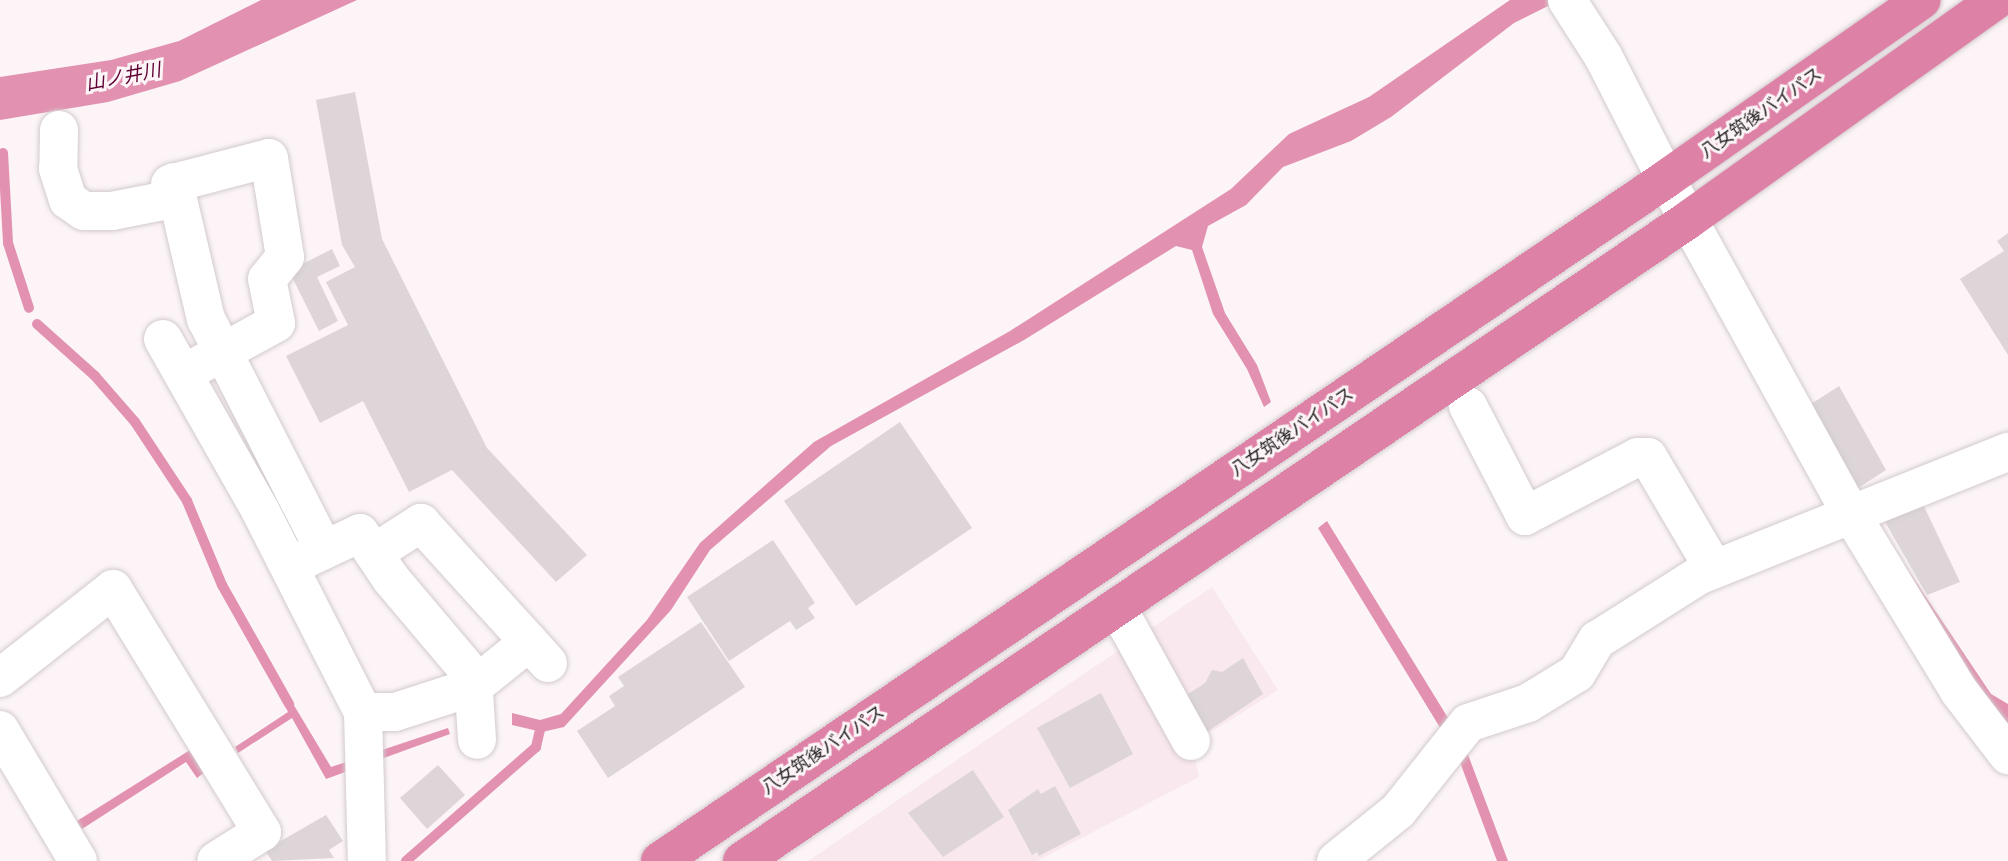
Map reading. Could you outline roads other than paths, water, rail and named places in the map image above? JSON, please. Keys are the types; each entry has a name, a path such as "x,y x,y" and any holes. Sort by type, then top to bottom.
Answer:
{"highway":[{"name":"八女筑後バイパス","path":"660,861 1666,179 1922,0"},
{"path":"742,861 1688,220 1996,0"}],"street":[{"path":"1567,0 1603,56 1688,220 1852,514 1959,691 2008,755"},
{"path":"59,130 58,169 68,201 83,211 112,211 270,158 285,257 267,279 276,323 184,373"},
{"path":"174,188 206,319 323,548"},
{"path":"163,339 289,567 363,712 367,861"},
{"path":"1468,406 1525,516 1638,457 1648,457 1714,569"},
{"path":"1336,861 1398,811 1468,723 1528,703 1577,673 1597,640 1714,569 2008,453"},
{"path":"363,712 395,712 473,687 539,653 421,523 374,553"},
{"path":"289,567 323,548 360,533 472,676 477,740"},
{"path":"0,678 113,589 262,832 216,861"},
{"path":"1117,607 1191,741"},
{"path":"0,730 78,861"}],"water":[{"name":"山ノ井川","path":"261,0 357,0 180,81 108,102 0,120 0,77 111,60 179,41"},
{"path":"1510,0 1560,0 1514,23 1391,117 1351,141 1283,167 1246,205 1208,226 1202,247 1225,313 1257,365 1271,402 1264,407 1247,369 1213,314 1192,250 1176,246 1024,340 831,446 710,550 671,610 564,727 542,732 512,725 512,713 540,720 561,714 647,620 700,543 814,442 1010,331 1231,189 1289,134 1369,97"},
{"path":"1327,521 1464,744 1508,861 1497,861 1458,757 1318,528"},
{"path":"1879,527 1991,694 2008,704 2008,726 1997,719"},
{"path":"286,692 331,767 448,728 450,734 326,779 292,718 238,753 235,747 288,712 280,696"},
{"path":"190,750 205,772 197,778 186,762 82,829 77,821"}],"waterway":[{"path":"3,153 8,243 29,308"},
{"path":"37,324 95,376 135,422 187,501 222,585 289,704"},
{"path":"406,861 536,747 541,726"}]}
